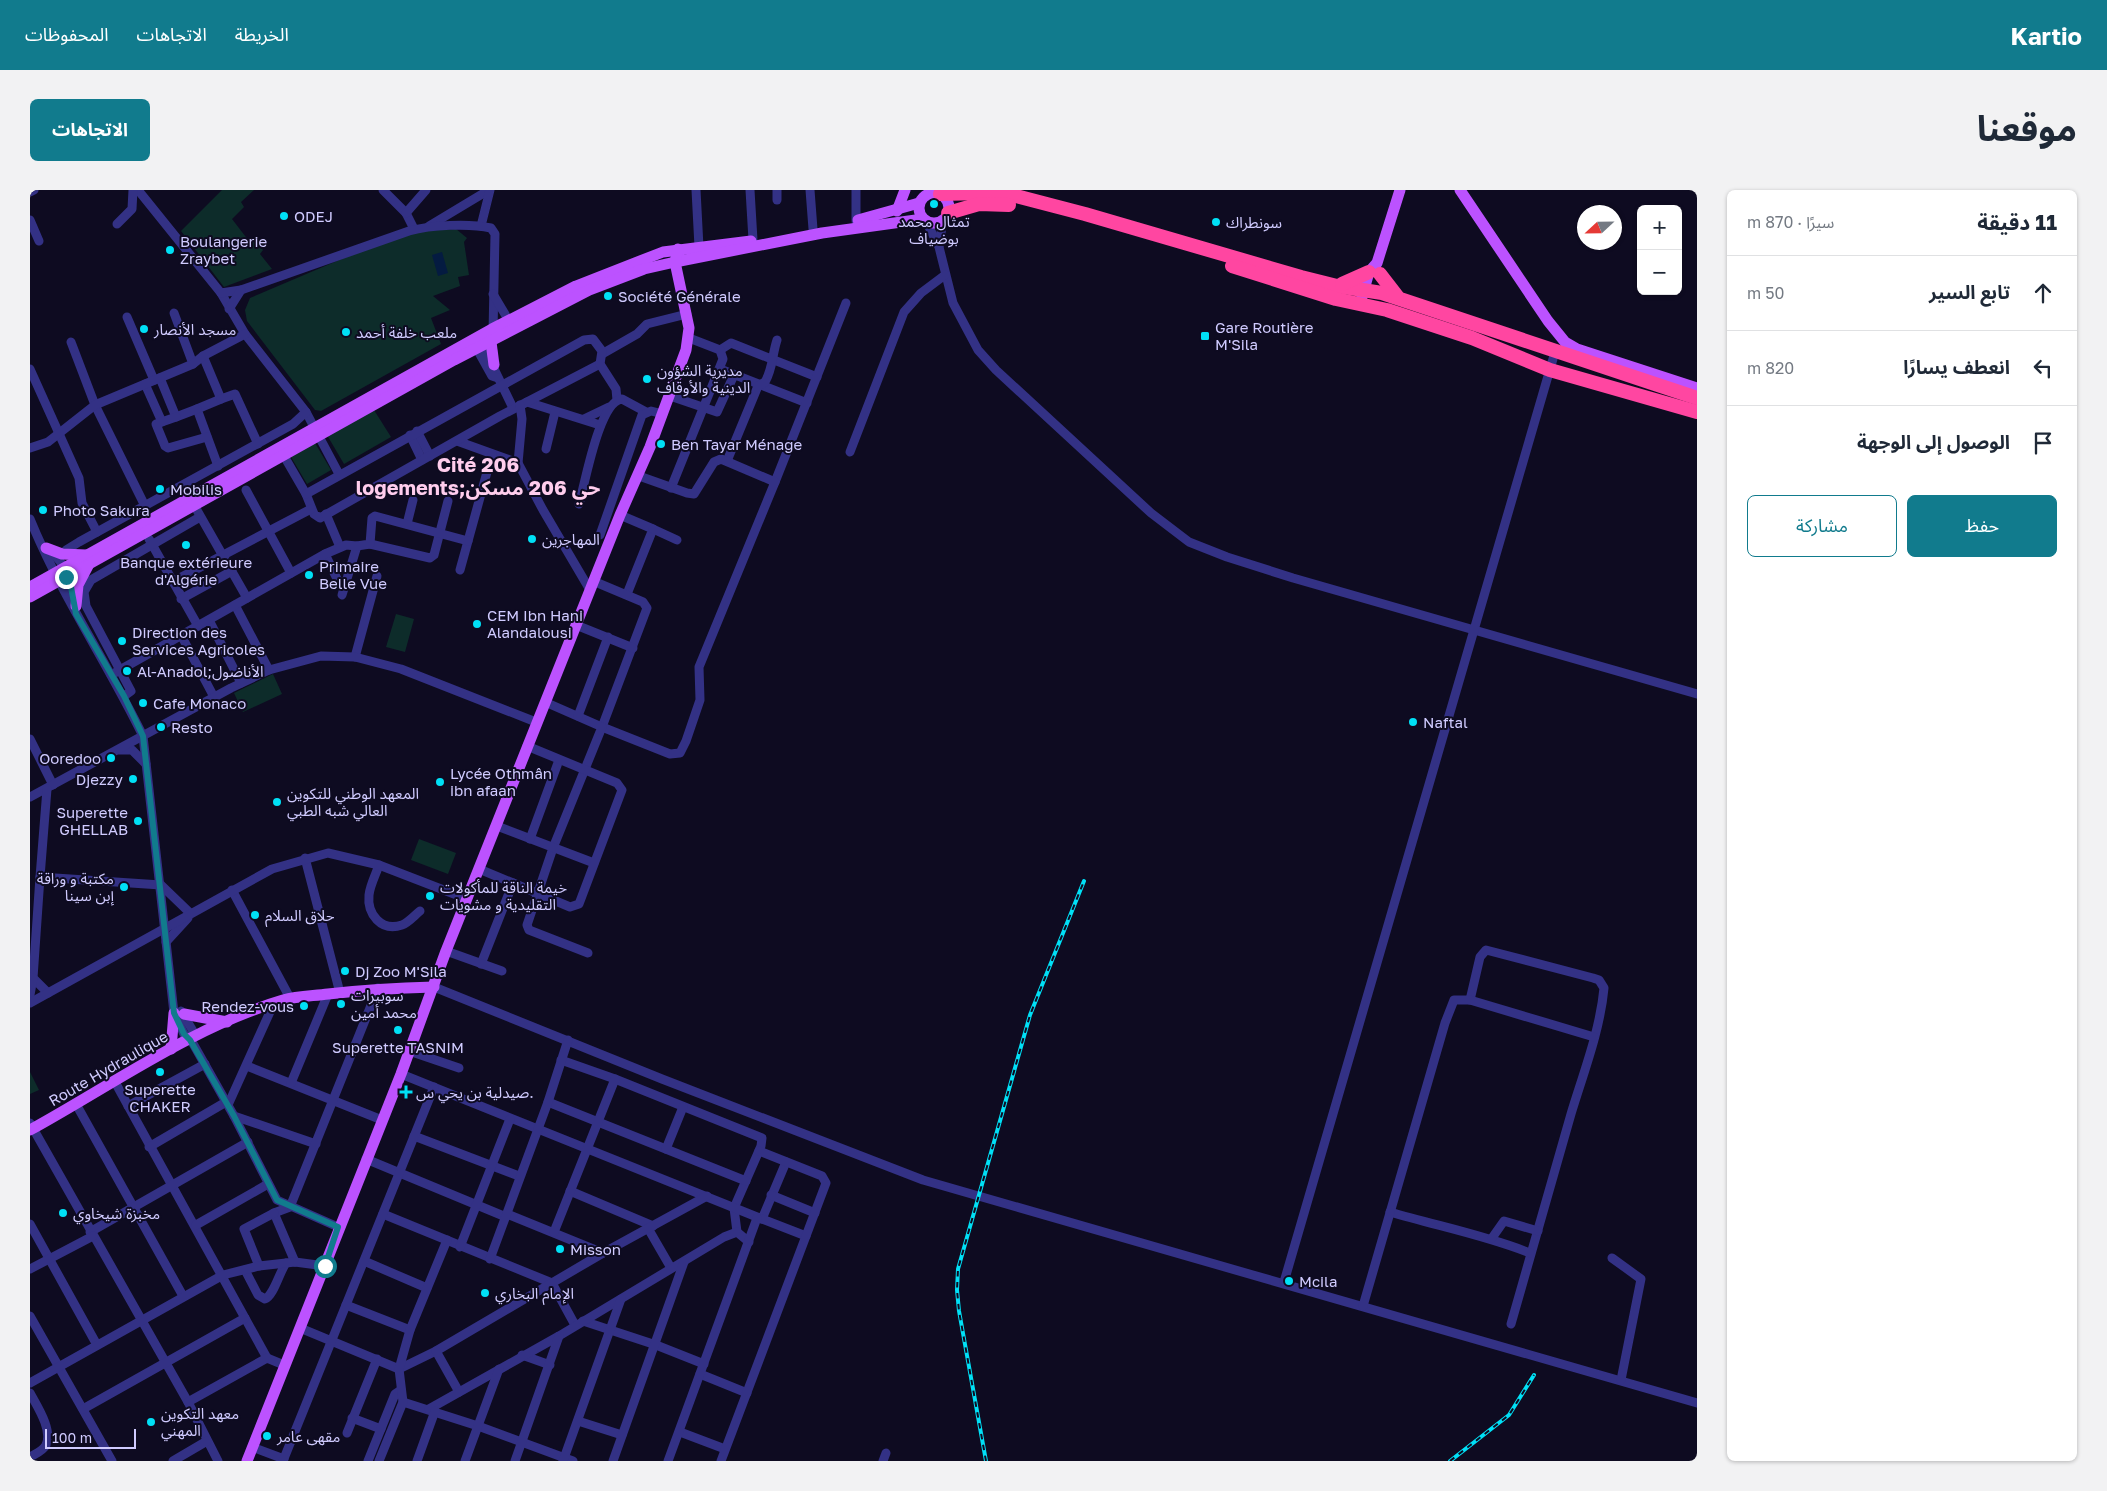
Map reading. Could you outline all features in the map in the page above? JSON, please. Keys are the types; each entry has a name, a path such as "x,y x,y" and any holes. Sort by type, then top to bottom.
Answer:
{"highway":[{"path":"993,190 1337,286 1370,290 1697,398"},
{"path":"937,192 1016,196"},
{"path":"946,216 979,204 993,204 1054,214 1336,299 1366,305 1472,338 1550,370 1697,412"},
{"path":"1337,286 1375,270 1401,300"}],"main road":[{"path":"897,210 905,190"},
{"path":"1366,305 1400,190"},
{"path":"1460,190 1537,306 1565,342 1577,349 1697,388"},
{"path":"30,597 88,560 317,433 487,341 589,290 644,269 822,233 924,220 935,223 946,216 949,204 937,192 921,197 897,210 856,221 753,240 663,252 605,273 509,321 487,341 317,433 284,456 194,505 148,539 88,560 43,546"},
{"path":"921,197 919,212 924,220"},
{"path":"247,1461 325,1266 338,1227 401,1074 446,951 497,826 536,722 620,515 639,476 683,360 689,338 687,314 675,262 678,249"},
{"path":"487,341 494,365"},
{"path":"76,610 78,585 88,560"},
{"path":"30,587 62,575"},
{"name":"Route Hydraulique","path":"31,1127 76,1104 171,1049 227,1022 290,998 378,988 434,987"},
{"path":"171,1049 178,1010 227,1022"}],"street":[{"path":"30,192 34,190"},
{"path":"118,224 132,209 136,190"},
{"path":"136,190 220,294 245,334 306,412 339,474"},
{"path":"384,190 406,213 414,229"},
{"path":"406,213 426,190"},
{"path":"481,226 490,190"},
{"path":"426,228 490,190"},
{"path":"696,190 699,246"},
{"path":"750,190 753,240"},
{"path":"810,190 813,228"},
{"path":"856,190 856,221"},
{"path":"939,247 946,216"},
{"path":"30,220 40,241"},
{"path":"924,220 939,247 953,303 966,331 978,350 996,370 1151,513 1188,542 1226,557 1284,575 1697,694"},
{"path":"220,294 241,290 414,229 481,226 491,228 495,234 493,294 487,341 492,376 500,381 520,405 522,419 518,463 543,510 592,586 627,594 643,602 647,608 585,771 553,848 527,923 529,930 588,953"},
{"path":"850,452 904,312 921,293 945,275"},
{"path":"229,309 241,290"},
{"path":"493,294 509,321"},
{"path":"545,702 670,754 680,753 700,700 699,667 846,303"},
{"path":"174,313 193,364"},
{"path":"602,354 654,321 687,314"},
{"path":"127,317 153,381 162,422"},
{"path":"30,448 48,442 59,434 64,427 95,405 193,364 203,356 245,334"},
{"path":"671,488 724,356 720,350 689,338"},
{"path":"306,494 500,381 584,340 593,339 602,354 600,364 616,389 617,400"},
{"path":"728,461 758,386 765,382 773,360 777,340"},
{"path":"72,342 95,405 145,506"},
{"path":"720,350 731,343 817,377"},
{"path":"1284,1282 1555,352"},
{"path":"203,356 221,399"},
{"path":"284,456 318,518 520,405 600,364"},
{"path":"494,365 500,381"},
{"path":"30,369 79,478 82,503 97,532"},
{"path":"720,369 758,386 807,403"},
{"path":"670,396 717,412 734,375"},
{"path":"153,381 176,417"},
{"path":"206,437 168,448 165,446 156,424 235,394 258,444"},
{"path":"584,420 609,407 617,400 622,399 646,412 662,414"},
{"path":"520,405 555,412 600,425"},
{"path":"579,504 600,425 609,407"},
{"path":"197,409 218,466"},
{"path":"65,554 66,550 97,532 293,424 306,412"},
{"path":"546,449 555,412"},
{"path":"600,535 640,421 646,412"},
{"path":"413,433 426,458"},
{"path":"457,441 518,463"},
{"path":"460,570 492,454"},
{"path":"639,476 694,494 714,462 718,459 728,461 775,482"},
{"path":"246,490 291,573"},
{"path":"407,524 413,500"},
{"path":"111,674 340,547 370,544 428,559 434,555 448,501"},
{"path":"194,505 247,598"},
{"path":"172,582 311,508"},
{"path":"326,514 340,547"},
{"path":"620,515 677,540"},
{"path":"370,544 374,516 468,541"},
{"path":"124,696 130,691 84,599 87,585 91,580 148,539 200,517"},
{"path":"30,519 43,546 57,557 76,610 124,696 143,736 166,927 166,942 184,1034 205,1064 227,1103 277,1200 338,1227"},
{"path":"627,594 653,528"},
{"path":"148,539 198,626"},
{"path":"342,595 357,546"},
{"path":"325,554 339,583"},
{"path":"181,599 232,571"},
{"path":"355,657 377,576"},
{"path":"235,604 269,670"},
{"path":"208,620 241,683"},
{"path":"576,625 633,648"},
{"path":"181,635 214,697"},
{"path":"578,716 608,637"},
{"path":"95,646 105,642"},
{"path":"30,797 241,683 269,670 321,656 355,657 401,669 536,722"},
{"path":"30,739 50,787 40,877 35,888 30,995"},
{"path":"480,869 570,907 579,904 622,790 617,783 527,746"},
{"path":"117,750 129,749 146,764"},
{"path":"530,838 559,760"},
{"path":"497,826 594,863"},
{"path":"30,1003 232,890 272,869 305,858 322,856 328,853 379,865 466,899"},
{"path":"305,858 340,993"},
{"path":"379,865 369,893 369,906 372,915 379,922 389,926 403,925 420,911"},
{"path":"40,877 161,885 192,912"},
{"path":"481,964 512,884"},
{"path":"232,890 290,998"},
{"path":"166,942 192,912"},
{"path":"1470,1000 1480,957 1486,950 1594,978 1602,983 1604,988 1594,1037 1511,1324"},
{"path":"446,951 502,971"},
{"path":"32,978 48,993"},
{"path":"434,987 923,1180 1284,1282 1697,1403"},
{"path":"259,1266 244,1228 290,1207 378,988"},
{"path":"291,1083 328,994"},
{"path":"1363,1306 1450,1008 1454,1000 1470,1000 1594,1037"},
{"path":"150,1147 227,1103 247,1066 274,1004"},
{"path":"490,1258 536,1129 548,1102 568,1040"},
{"path":"409,1051 459,1068"},
{"path":"561,1060 615,1078 759,1136 763,1141 734,1208 737,1232 749,1242"},
{"path":"128,1106 205,1064"},
{"path":"247,1066 382,1120"},
{"path":"401,1074 806,1236"},
{"path":"554,1232 615,1078"},
{"path":"115,1082 172,1186 196,1225 267,1358 284,1365"},
{"path":"252,1447 284,1460 434,1087"},
{"path":"548,1102 746,1181"},
{"path":"76,1104 183,1296"},
{"path":"666,1149 683,1107"},
{"path":"234,1116 316,1144"},
{"path":"460,1247 510,1119"},
{"path":"31,1127 140,1321 188,1402 218,1461"},
{"path":"414,1136 519,1176"},
{"path":"30,1269 50,1260 133,1208 248,1142"},
{"path":"721,1461 826,1180 759,1151"},
{"path":"366,1159 603,1253"},
{"path":"668,1461 749,1242 786,1162"},
{"path":"196,1225 268,1184"},
{"path":"570,1190 651,1228 672,1268"},
{"path":"771,1195 815,1213"},
{"path":"399,1369 436,1351 603,1253 707,1196"},
{"path":"1390,1212 1469,1235 1492,1238 1530,1253"},
{"path":"274,1213 291,1262"},
{"path":"383,1214 552,1284 579,1323 610,1330 656,1345 704,1364"},
{"path":"1492,1238 1504,1221 1538,1231"},
{"path":"30,1224 97,1345"},
{"path":"417,1461 432,1410 459,1392 559,1336 696,1253 737,1232"},
{"path":"379,1461 403,1402 399,1369 410,1330 447,1240"},
{"path":"1612,1258 1641,1279 1621,1380"},
{"path":"245,1270 258,1295 265,1299 272,1294 279,1273 291,1262"},
{"path":"30,1383 223,1275 259,1266 291,1262 325,1266"},
{"path":"364,1262 427,1288"},
{"path":"613,1461 656,1345 684,1262"},
{"path":"403,1402 478,1426 567,1460 578,1421 620,1299"},
{"path":"346,1305 410,1330"},
{"path":"30,1316 112,1461"},
{"path":"83,1409 245,1318"},
{"path":"300,1328 399,1369"},
{"path":"515,1461 559,1336"},
{"path":"436,1351 459,1392"},
{"path":"522,1356 550,1365"},
{"path":"188,1402 267,1358"},
{"path":"347,1433 377,1359"},
{"path":"465,1461 499,1369"},
{"path":"700,1374 747,1394"},
{"path":"368,1461 395,1394 401,1390"},
{"path":"30,1393 43,1419 47,1442 42,1451 30,1458"},
{"path":"352,1418 381,1429"},
{"path":"578,1421 622,1435"},
{"path":"680,1432 725,1449"},
{"path":"173,1461 207,1441"}],"green space":[{"path":"222,190 254,190 241,202 244,207 232,219 249,241 253,238 263,250 260,254 272,269 224,287 181,231"},
{"name":"ملعب خلفة أحمد","path":"456,229 467,238 464,242 469,275 458,277 460,286 433,296 450,310 431,318 441,344 321,411 315,410 247,321 245,310 250,298 405,232"},
{"path":"374,410 391,437 344,464 327,435"},
{"path":"315,443 331,470 307,484 291,457"},
{"path":"396,614 414,619 405,652 386,647"},
{"path":"273,674 282,694 243,712 234,693"},
{"path":"419,839 456,853 448,874 411,860"},
{"path":"30,1072 39,1090 30,1094"}],"water":[{"path":"442,252 448,273 438,276 432,255"}],"railway":[{"path":"986,1461 959,1311 958,1269 1030,1015 1084,881"},
{"path":"1450,1461 1509,1415 1534,1375"}],"place":[{"name":"تمثال محمد بوضياف","path":"934,204"},
{"name":"ODEJ","path":"284,216"},
{"name":"سونطراك","path":"1216,222"},
{"name":"Boulangerie Zraybet","path":"170,250"},
{"name":"Société Générale","path":"608,296"},
{"name":"مسجد الأنصار","path":"144,329"},
{"name":"ملعب خلفة أحمد","path":"346,332"},
{"name":"Gare Routière M'Sila","path":"1205,336"},
{"name":"مديرية الشؤون الدينية والأوقاف","path":"647,379"},
{"name":"Ben Tayar Ménage","path":"661,444"},
{"name":"Mobilis","path":"160,489"},
{"name":"Photo Sakura","path":"43,510"},
{"name":"المهاجرين","path":"532,539"},
{"name":"Banque extérieure d'Algérie","path":"186,545"},
{"name":"Primaire Belle Vue","path":"309,575"},
{"name":"CEM Ibn Hani Alandalousi","path":"477,624"},
{"name":"Direction des Services Agricoles","path":"122,641"},
{"name":"Al-Anadol;الأناضول","path":"127,671"},
{"name":"Cafe Monaco","path":"143,703"},
{"name":"Naftal","path":"1413,722"},
{"name":"Resto","path":"161,727"},
{"name":"Ooredoo","path":"111,758"},
{"name":"Djezzy","path":"133,779"},
{"name":"Lycée Othmân ibn afaan","path":"440,782"},
{"name":"المعهد الوطني للتكوين العالي شبه الطبي","path":"277,802"},
{"name":"Superette GHELLAB","path":"138,821"},
{"name":"مكتبة و وراقة إبن سينا","path":"124,887"},
{"name":"خيمة الناقة للمأكولات التقليدية و مشويات","path":"430,896"},
{"name":"حلاق السلام","path":"255,915"},
{"name":"Dj Zoo M'Sila","path":"345,971"},
{"name":"سوبيرات محمد أمين","path":"341,1004"},
{"name":"Rendez-vous","path":"304,1006"},
{"name":"Superette TASNIM","path":"398,1030"},
{"name":"Superette CHAKER","path":"160,1072"},
{"name":"صيدلية بن يحي س.","path":"406,1092"},
{"name":"مخبزة شيخاوي","path":"63,1213"},
{"name":"Misson","path":"560,1249"},
{"name":"Mcila","path":"1289,1281"},
{"name":"الإمام البخاري","path":"485,1293"},
{"name":"معهد التكوين المهني","path":"151,1422"},
{"name":"مقهى عامر","path":"267,1436"}],"district":[{"name":"Cité 206 logements;حي 206 مسكن","path":"478,476"}],"route":[{"path":"66,577 69,576 71,582 76,614 124,696 143,736 152,801 174,1013 184,1034 190,1040 234,1116 277,1200 338,1227 325,1266"}]}
